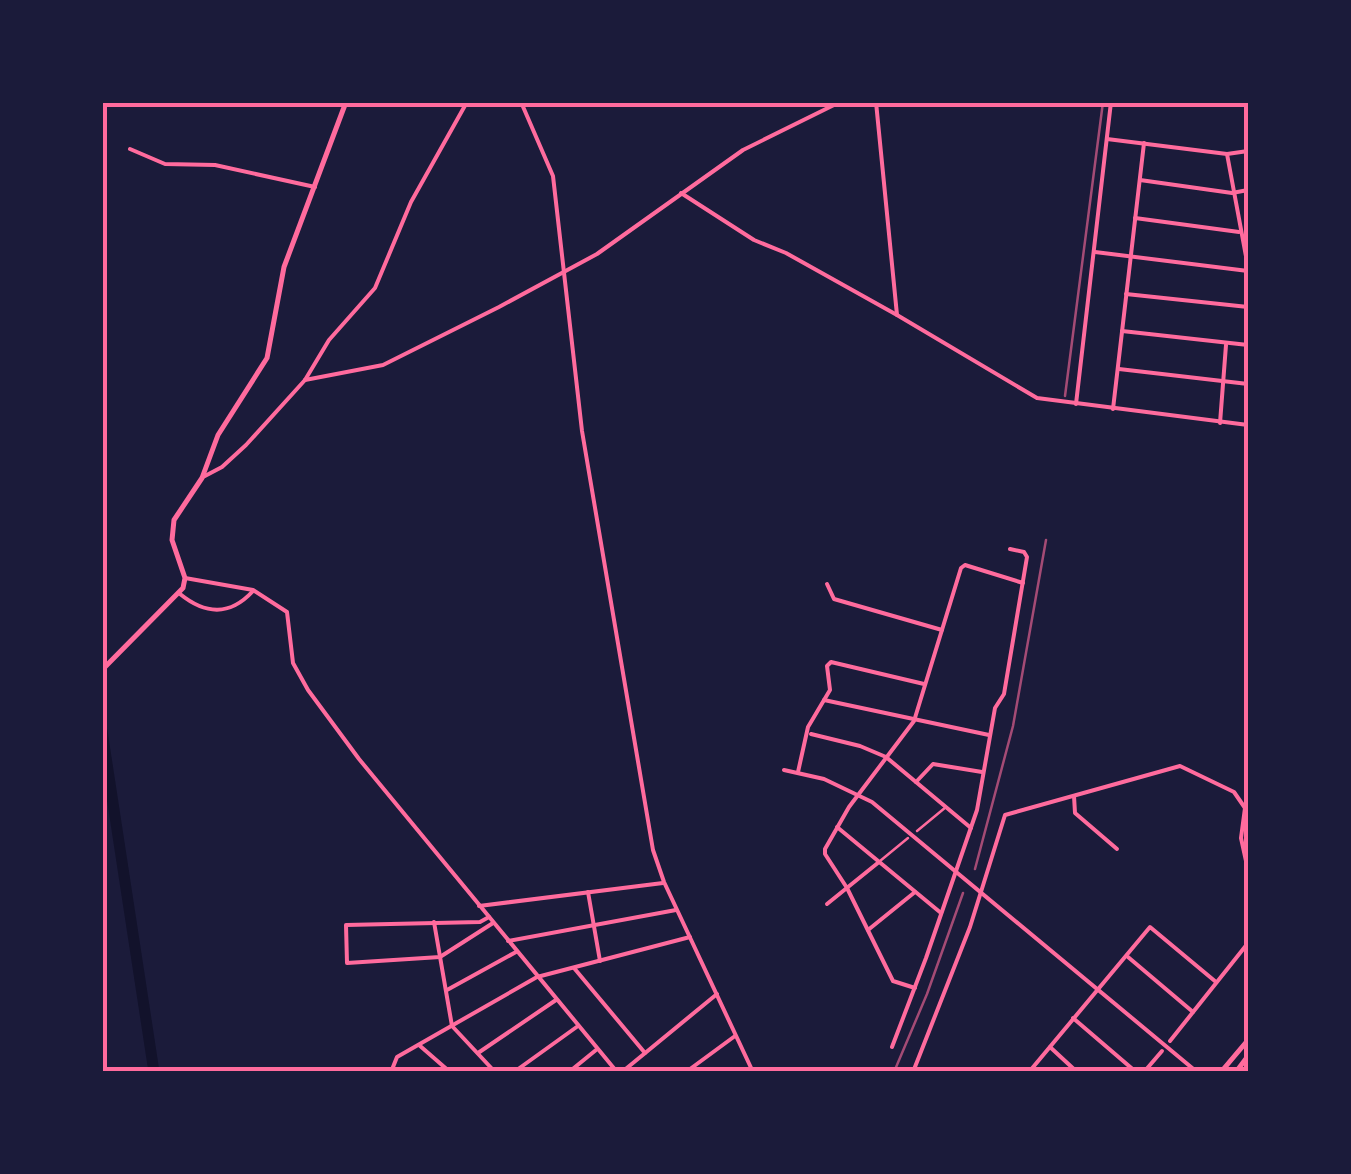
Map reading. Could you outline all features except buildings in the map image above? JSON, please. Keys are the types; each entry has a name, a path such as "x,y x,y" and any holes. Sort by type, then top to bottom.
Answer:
{"main road":[{"path":"102,670 180,594 185,578 172,540 178,509 202,478 218,435 268,358 284,267 346,102"},
{"path":"1221,1072 1248,1040"},
{"path":"1236,1072 1248,1056"}],"street":[{"path":"202,478 246,445 306,380 329,340 375,288 411,202 467,102"},
{"path":"521,102 553,176 589,474 648,825 664,882 754,1072"},
{"path":"306,380 383,365 565,272 597,254 744,150 840,102"},
{"path":"876,102 897,315"},
{"path":"1076,404 1111,102"},
{"path":"1108,138 1226,154 1248,151"},
{"path":"1113,409 1144,143"},
{"path":"130,150 165,164 215,165 315,188"},
{"path":"1095,252 1248,269 1226,154"},
{"path":"1140,180 1232,193 1248,190"},
{"path":"681,193 754,240 786,253 897,315 1036,398 1248,424"},
{"path":"1135,218 1240,232"},
{"path":"1126,294 1248,307"},
{"path":"1122,331 1248,346"},
{"path":"1220,423 1226,345"},
{"path":"1118,369 1248,384"},
{"path":"892,1047 971,828 995,708 1004,694 1027,557 1024,552 1010,550"},
{"path":"915,988 893,981 847,888 825,854 858,794 914,721 961,568 965,565 1023,582"},
{"path":"185,578 253,590 287,612 293,663 359,759 537,978 619,1072 716,994"},
{"path":"827,584 834,599 942,630"},
{"path":"180,594 200,608 221,611 239,605 253,590"},
{"path":"798,772 808,727 830,690 826,666 831,662 925,684"},
{"path":"824,700 989,735"},
{"path":"810,734 864,747 886,757 971,828"},
{"path":"916,782 933,764 982,772"},
{"path":"913,1072 982,892 1004,816 1180,766 1234,792 1245,808 1241,838 1248,870"},
{"path":"784,770 824,778 858,794 982,892 1196,1072"},
{"path":"1074,796 1075,813 1117,849"},
{"path":"917,831 946,807"},
{"path":"837,827 942,914"},
{"path":"827,904 908,838"},
{"path":"479,906 664,882"},
{"path":"588,892 600,961"},
{"path":"868,930 916,892"},
{"path":"508,941 677,910"},
{"path":"489,917 480,922 346,925 347,963 440,957 494,923"},
{"path":"434,922 452,1026 495,1072"},
{"path":"1029,1072 1150,927 1216,982"},
{"path":"392,1071 397,1056 537,978 690,936"},
{"path":"1170,1041 1248,943"},
{"path":"446,990 516,952"},
{"path":"1126,956 1193,1012"},
{"path":"574,968 645,1053"},
{"path":"478,1053 556,1000"},
{"path":"1074,1018 1136,1072"},
{"path":"517,1071 578,1026"},
{"path":"686,1072 737,1035"},
{"path":"418,1045 450,1072"},
{"path":"1050,1047 1077,1072"},
{"path":"568,1072 598,1049"},
{"path":"1144,1072 1162,1052"}],"waterway":[{"path":"102,731 154,1072"}],"railway":[{"path":"1065,396 1103,102"},
{"path":"975,869 1013,726 1046,540"},
{"path":"894,1072 963,893"}]}
